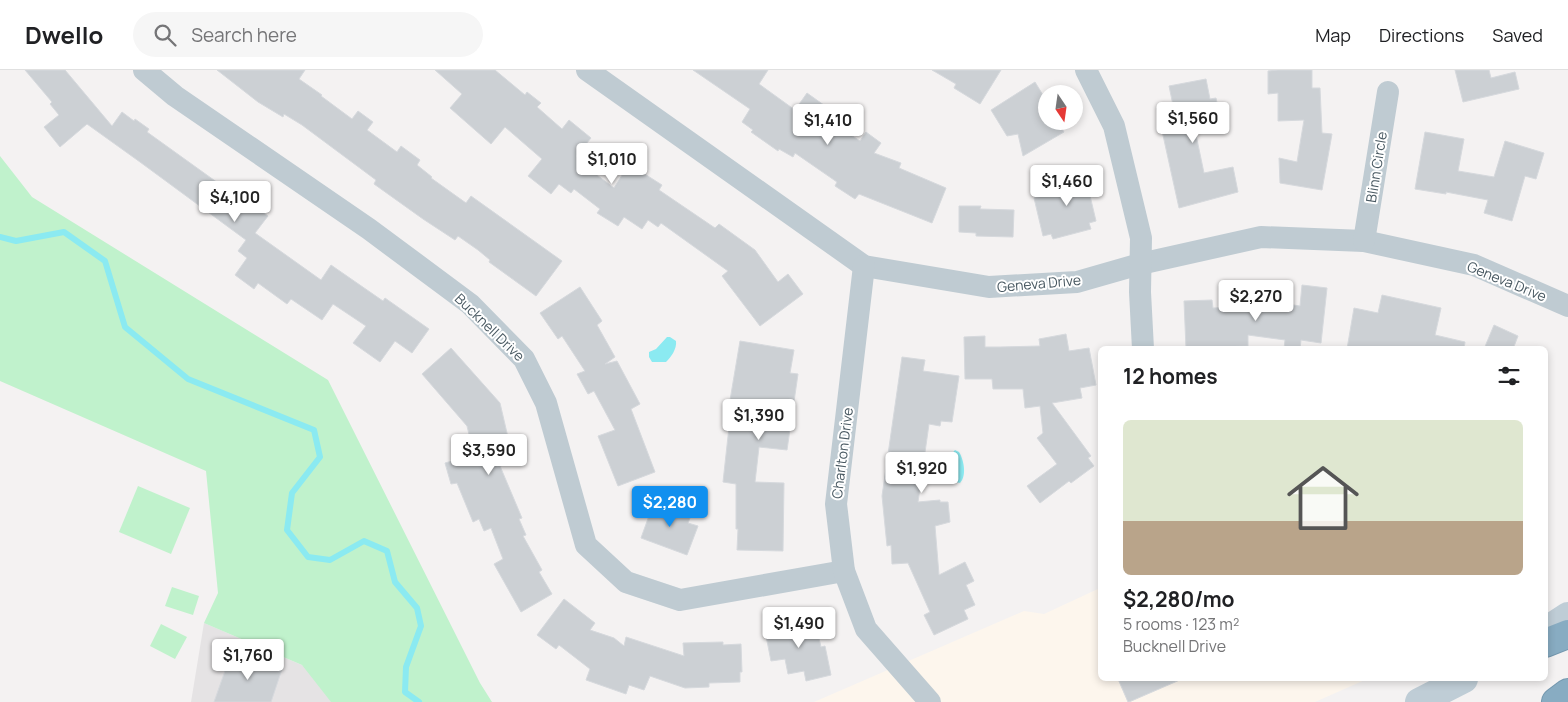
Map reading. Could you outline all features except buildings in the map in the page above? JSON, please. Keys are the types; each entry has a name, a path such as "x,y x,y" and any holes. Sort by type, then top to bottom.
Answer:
{"highway":[{"path":"1548,642 1568,634"},
{"path":"1556,702 1568,694"}],"main road":[{"path":"1548,629 1568,616"},
{"path":"1419,702 1460,681"}],"street":[{"name":"Bucknell Drive","path":"144,70 175,96 369,228 470,304 524,358 546,403 586,545 626,582 680,600 844,570"},
{"name":"Geneva Drive","path":"587,70 864,266 989,287 1077,282 1140,264 1261,237 1364,241 1474,265 1568,306"},
{"path":"1086,70 1114,126 1142,238 1140,264 1143,346"},
{"name":"Blinn Circle","path":"1364,241 1388,92"},
{"name":"Charlton Drive","path":"864,266 836,504 844,570 866,629 930,702"}],"shaded area":[{"path":"1098,589 1098,681 1362,681 1315,702 814,702 1024,611 1044,614"},
{"path":"204,623 388,702 191,702"}],"green space":[{"path":"0,156 32,197 328,380 480,683 492,702 331,702 302,665 204,623 218,593 206,471 0,381"},
{"path":"138,486 190,508 171,554 119,532"},
{"path":"172,587 199,596 193,615 165,606"},
{"path":"161,624 187,637 175,659 150,646"}],"water":[{"path":"667,337 676,341 676,347 670,358 666,362 652,362 649,352 656,349"},
{"path":"955,450 959,452 963,463 964,476 960,483 953,481 951,472 944,463"}],"waterway":[{"path":"0,237 16,241 64,232 105,261 125,327 188,379 314,430 320,457 292,493 287,530 308,557 330,560 364,541 387,551 395,582 417,608 421,626 406,667 405,692 419,702"}]}
